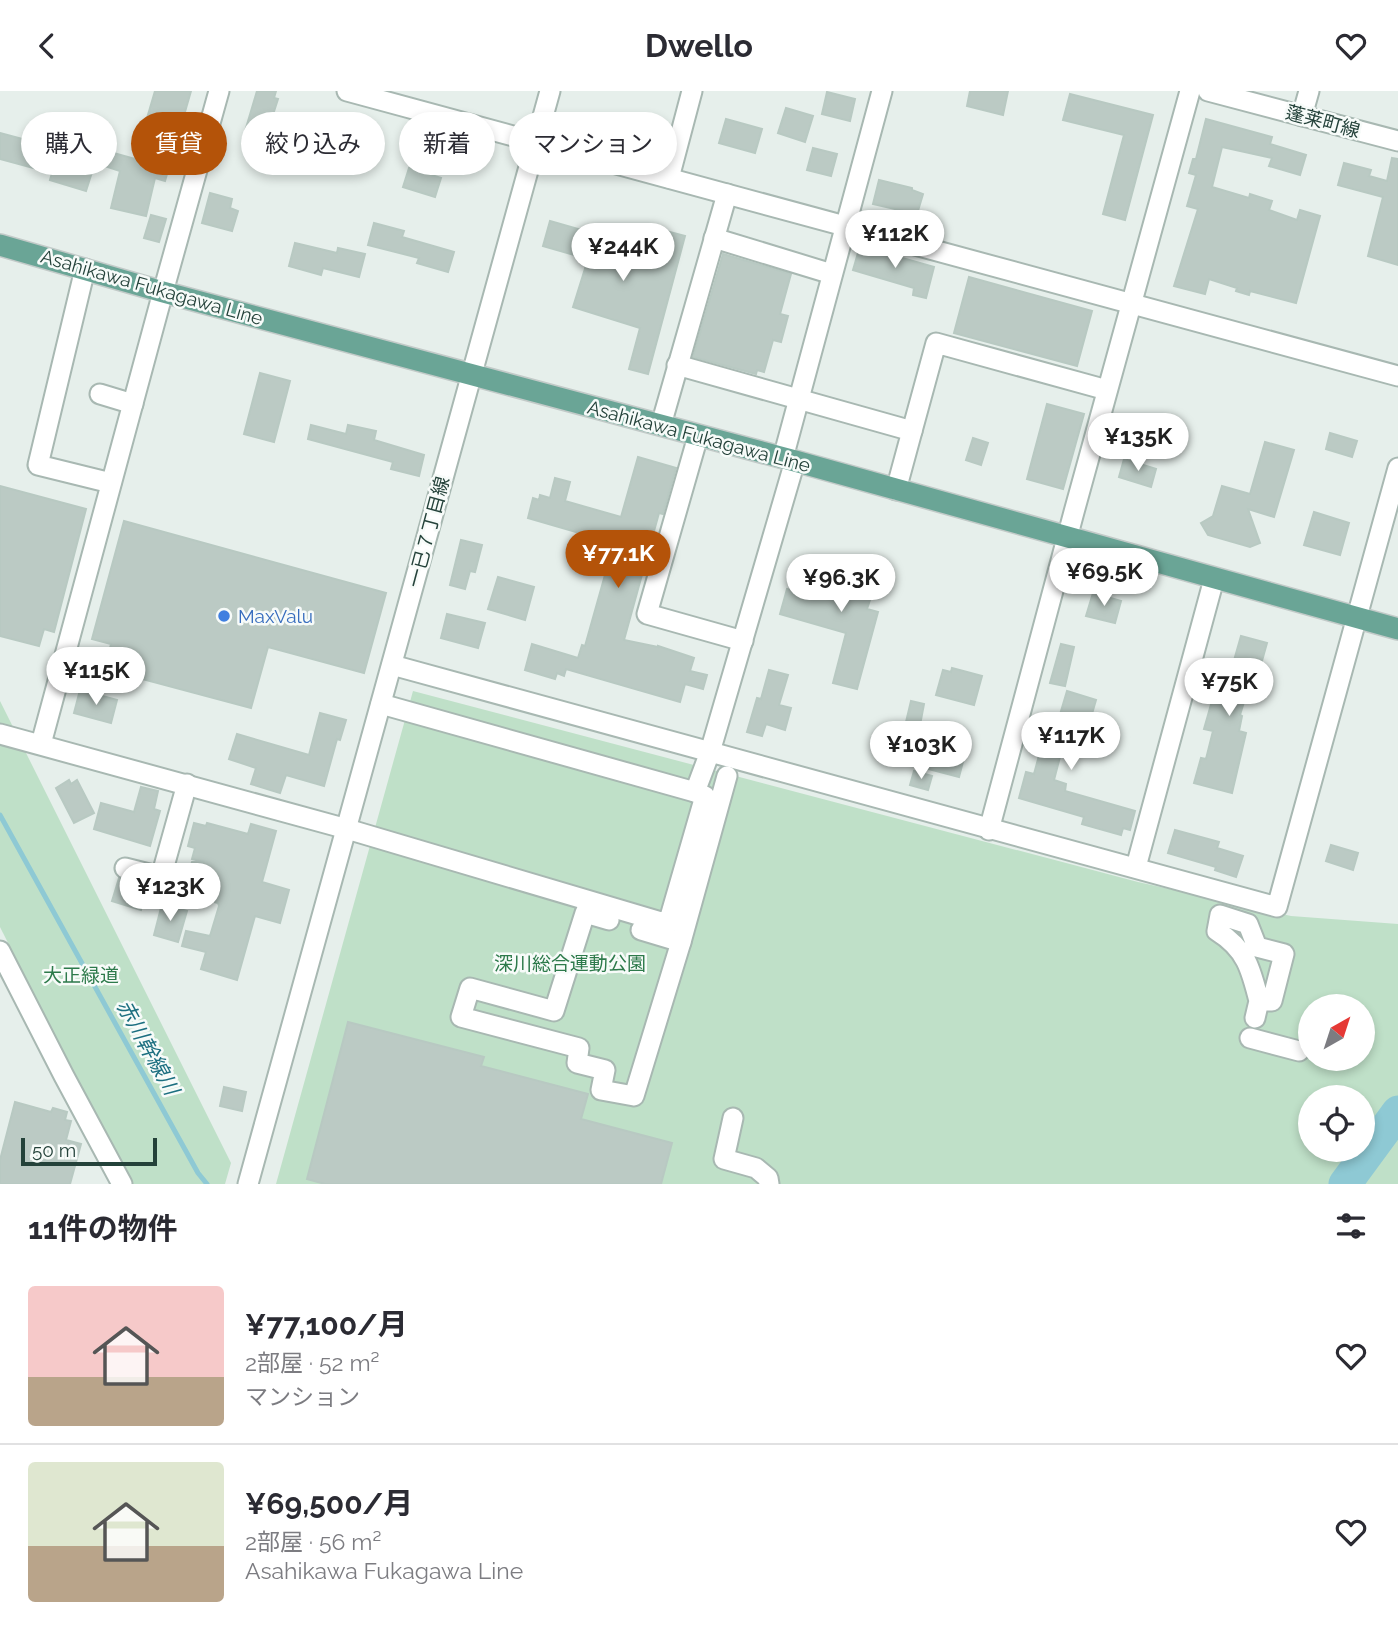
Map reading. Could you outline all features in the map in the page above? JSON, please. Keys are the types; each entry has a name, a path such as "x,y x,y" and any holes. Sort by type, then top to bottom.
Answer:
{"main road":[{"name":"Asahikawa Fukagawa Line","path":"0,245 163,292 661,425 1398,629"}],"street":[{"path":"41,744 219,91"},
{"path":"347,91 376,95 509,134"},
{"name":"一已７丁目線","path":"544,112 550,91"},
{"path":"669,178 692,91"},
{"path":"695,792 710,752 743,641 789,460 798,399 882,91"},
{"path":"989,830 1190,91"},
{"name":"蓬莱町線","path":"1208,91 1231,94 1398,141"},
{"path":"1302,115 1309,91"},
{"name":"一已７丁目線","path":"248,1184 527,175"},
{"path":"658,175 1398,376"},
{"path":"661,425 727,194"},
{"path":"714,238 832,274"},
{"path":"85,269 38,465 111,483"},
{"path":"896,490 936,342 1107,390"},
{"path":"677,365 912,431"},
{"path":"100,394 133,404"},
{"path":"698,436 647,614 743,641"},
{"path":"392,665 1277,907 1398,468"},
{"path":"1136,867 1214,579"},
{"path":"0,734 347,829 668,924 705,796 381,704"},
{"path":"681,942 585,913 554,1011 470,988 461,1017 579,1048 577,1063 605,1070 601,1090 634,1096 681,942 727,776"},
{"path":"125,867 162,877 187,784"},
{"path":"1220,915 1248,924 1257,947 1283,954 1272,1000 1257,1009 1252,973 1243,954 1232,941 1217,931 1220,915"},
{"path":"0,951 122,1184"},
{"path":"1250,1038 1298,1051"},
{"path":"733,1118 724,1159 756,1168 768,1178 769,1184"}],"green space":[{"name":"深川総合運動公園","path":"413,691 1138,882 1291,916 1398,924 1398,1184 276,1184"},
{"name":"大正緑道","path":"0,701 231,1163 225,1184 130,1184 0,927"}],"building":[{"path":"155,91 191,91 185,112 149,112"},
{"path":"257,91 276,91 274,98 278,99 274,112 251,112"},
{"path":"970,91 1008,91 1003,115 967,106"},
{"path":"827,92 855,99 850,121 822,114"},
{"path":"1070,94 1153,115 1125,220 1103,214 1124,135 1063,120"},
{"path":"786,108 813,116 805,142 778,133"},
{"path":"726,119 762,129 755,153 719,143"},
{"path":"1206,119 1272,137 1270,144 1306,155 1300,175 1269,166 1272,158 1222,147 1212,187 1249,198 1250,194 1272,201 1269,210 1297,220 1300,210 1320,216 1296,303 1250,291 1249,295 1209,279 1205,294 1174,286 1198,209 1187,206 1196,175 1189,173 1193,159 1196,159"},
{"path":"0,133 21,139 21,165 0,159"},
{"path":"813,148 837,154 831,176 807,170"},
{"path":"117,154 131,158 131,175 167,175 165,181 155,178 146,216 111,208 120,171 117,170"},
{"path":"1392,158 1398,159 1398,265 1368,256 1383,197 1338,185 1344,163 1371,170 1369,176 1387,181"},
{"path":"51,175 91,175 86,191 50,180"},
{"path":"407,175 431,175 441,178 435,197 403,187"},
{"path":"879,180 912,188 923,194 917,214 873,204"},
{"path":"210,193 232,199 230,208 238,211 232,231 202,223"},
{"path":"151,215 166,219 159,242 144,238"},
{"path":"550,221 599,235 598,240 658,259 666,231 685,236 648,374 629,369 640,328 573,307 588,259 543,246"},
{"path":"374,223 404,231 402,237 454,252 448,272 417,263 419,258 368,245"},
{"path":"295,243 337,253 338,248 365,254 359,277 323,268 321,275 289,266"},
{"path":"860,246 934,267 926,298 913,295 914,288 853,270"},
{"path":"723,254 791,274 780,314 788,316 781,342 773,340 764,372 757,370 756,374 693,357"},
{"path":"969,277 1092,311 1077,366 954,333"},
{"path":"260,373 290,381 274,442 244,434"},
{"path":"1047,404 1084,414 1063,489 1027,479"},
{"path":"311,425 346,434 348,425 376,431 374,440 424,455 419,476 391,469 393,462 308,439"},
{"path":"1330,433 1357,441 1352,457 1326,449"},
{"path":"973,438 988,443 981,465 966,460"},
{"path":"1265,442 1294,450 1274,517 1248,509 1260,543 1250,547 1208,535 1201,523 1213,516 1222,486 1250,494"},
{"path":"638,457 676,468 663,514 659,513 624,640 658,646 694,658 690,671 707,675 703,689 685,684 680,702 566,669 564,676 557,673 555,679 525,670 532,644 578,658 582,645 585,646 614,543 528,518 533,498 539,500 540,495 550,498 555,478 570,482 565,501 621,517"},
{"path":"1124,459 1156,469 1151,487 1119,477"},
{"path":"0,486 86,509 54,632 44,629 39,646 0,636"},
{"path":"1314,512 1349,523 1340,555 1304,545"},
{"path":"124,521 386,593 364,673 268,647 251,708 105,669 111,644 92,639"},
{"path":"461,540 482,545 475,572 470,571 465,589 450,585"},
{"path":"832,557 879,573 867,609 878,612 857,689 833,683 846,633 780,614 787,589 819,597"},
{"path":"498,577 534,587 525,620 488,609"},
{"path":"1093,593 1121,601 1115,623 1086,616"},
{"path":"447,614 485,623 478,648 441,638"},
{"path":"1241,636 1267,643 1260,668 1255,666 1240,715 1239,731 1246,733 1232,793 1194,783 1201,758 1206,759 1213,731 1204,729 1219,667 1231,671"},
{"path":"1061,644 1074,647 1065,686 1050,683"},
{"path":"952,668 982,676 974,705 936,695 943,670 951,672"},
{"path":"769,670 788,675 779,705 791,708 785,730 766,724 762,736 747,732 757,698 761,699"},
{"path":"80,690 117,700 111,723 74,713"},
{"path":"1067,691 1096,700 1087,731 1082,730 1074,757 1061,753 1054,780 1066,784 1065,791 1135,811 1130,830 1123,828 1121,835 1082,824 1084,817 1019,798 1026,772 1034,774 1047,726 1056,728"},
{"path":"911,701 924,704 920,725 906,722"},
{"path":"320,713 346,720 340,740 337,739 324,786 286,775 280,793 251,784 256,768 229,759 237,734 309,755"},
{"path":"928,744 965,754 959,777 921,767"},
{"path":"914,771 932,776 928,790 910,785"},
{"path":"69,780 71,784 77,780 94,813 74,823 56,788"},
{"path":"141,787 158,791 154,809 160,811 150,846 94,829 101,803 134,812"},
{"path":"194,823 206,826 207,823 248,834 251,824 276,831 262,882 289,890 280,923 255,916 237,980 201,969 206,952 182,946 186,931 210,936 219,906 218,903 195,897 199,881 187,877 192,862 204,862 192,859 195,848 188,846"},
{"path":"1175,830 1219,842 1217,848 1243,856 1236,877 1215,870 1216,867 1168,853"},
{"path":"1331,845 1358,853 1353,870 1326,861"},
{"path":"119,878 147,887 141,910 112,901"},
{"path":"162,904 187,911 178,942 154,935"},
{"path":"348,1022 484,1057 481,1066 588,1094 581,1119 672,1143 661,1184 325,1184 307,1179"},
{"path":"224,1087 246,1092 242,1111 220,1106"},
{"path":"15,1102 51,1112 53,1108 67,1112 65,1120 71,1121 66,1140 81,1144 70,1184 0,1184 0,1160"}],"waterway":[{"name":"赤川幹線川","path":"0,815 198,1173 207,1184"},
{"path":"1345,1184 1398,1112"}],"place":[{"name":"MaxValu","path":"224,616"}]}
